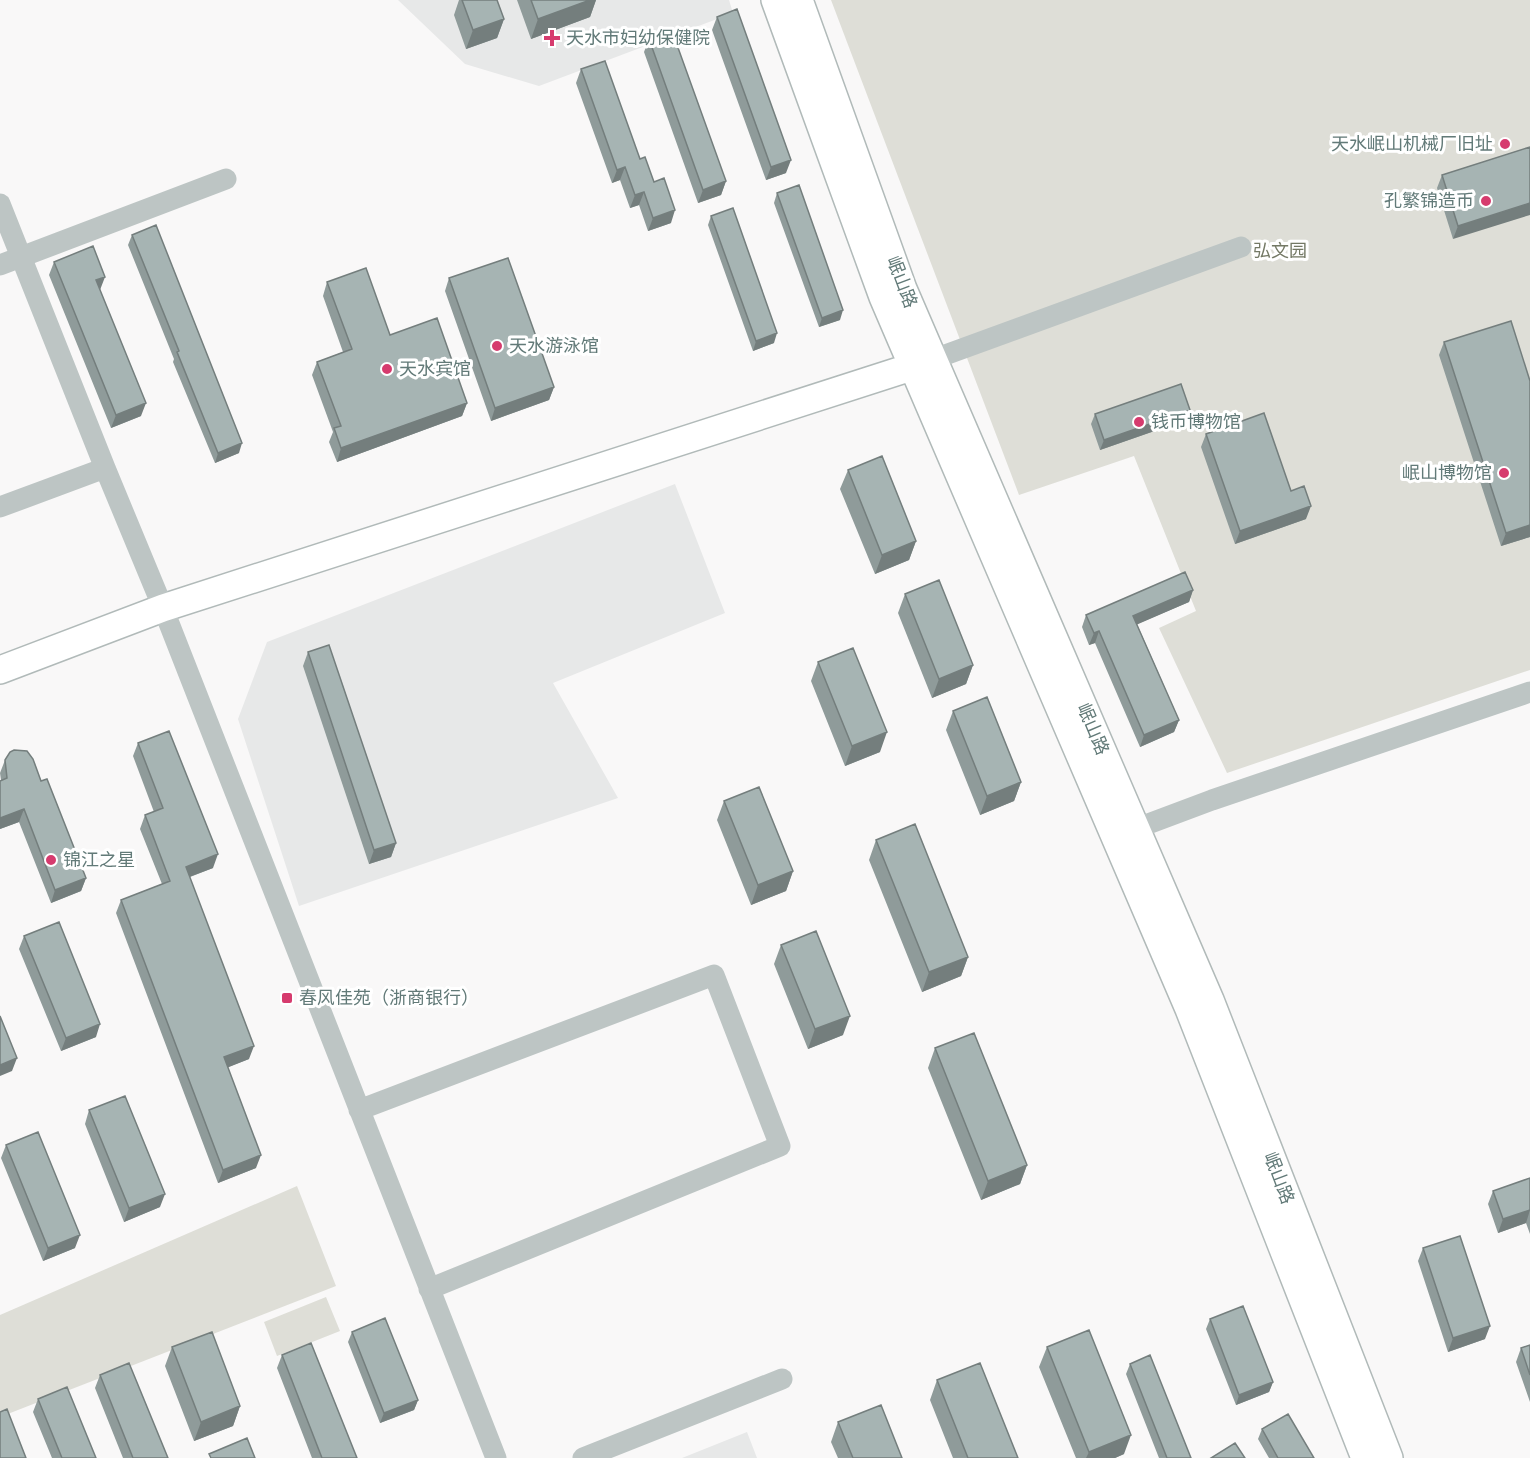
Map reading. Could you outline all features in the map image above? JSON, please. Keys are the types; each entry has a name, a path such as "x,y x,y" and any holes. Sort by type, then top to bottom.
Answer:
{"main road":[{"name":"岷山路","path":"775,0 883,297 923,363 1125,833 1189,1009 1365,1458"},
{"name":"岷山路","path":"799,0 903,289 923,363"},
{"path":"0,670 163,608 923,363"},
{"name":"岷山路","path":"1125,833 1210,1000 1389,1458"}],"street":[{"path":"0,265 226,179"},
{"path":"0,204 163,608 496,1458"},
{"path":"923,363 1240,247"},
{"path":"0,507 105,468"},
{"path":"1125,833 1212,800 1530,692"},
{"path":"359,1110 714,975 780,1146 429,1289"},
{"path":"583,1458 782,1379"}],"shaded area":[{"name":"天水市妇幼保健院","path":"398,0 729,0 733,13 539,86 465,64"},
{"path":"675,484 725,613 553,683 618,798 299,906 238,719 267,642"},
{"path":"747,1432 757,1458 682,1458"}],"green space":[{"name":"弘文园","path":"831,0 1530,0 1530,670 1227,773 1159,628 1196,611 1134,456 1019,495"},
{"path":"297,1186 336,1286 0,1417 0,1315"},
{"path":"326,1297 340,1331 277,1356 264,1322"}],"building":[{"path":"462,0 497,0 504,19 473,30"},
{"path":"531,0 590,0 538,19"},
{"path":"737,9 791,160 771,167 717,17"},
{"path":"672,31 726,181 703,190 649,39"},
{"path":"605,61 640,159 645,157 654,182 664,178 675,210 653,218 644,192 635,195 625,167 617,170 581,69"},
{"name":"孔繁锦造币","path":"1530,147 1530,203 1458,226 1442,175"},
{"path":"799,185 843,310 822,318 777,193"},
{"path":"733,208 777,333 756,341 711,216"},
{"path":"156,225 242,443 218,453 132,235"},
{"path":"93,246 105,277 96,280 146,403 116,415 54,262"},
{"name":"天水游泳馆","path":"508,258 554,387 495,408 449,278"},
{"name":"天水宾馆","path":"366,268 390,335 437,318 467,403 341,448 334,428 341,426 317,362 352,349 327,282"},
{"name":"岷山博物馆","path":"1511,321 1530,381 1530,525 1506,533 1444,342"},
{"name":"钱币博物馆","path":"1181,384 1190,410 1104,440 1095,414"},
{"path":"1264,413 1291,491 1304,486 1311,506 1240,531 1206,434"},
{"path":"882,456 916,541 882,555 848,470"},
{"path":"1185,572 1193,590 1133,616 1179,720 1144,735 1099,631 1094,633 1086,615"},
{"path":"939,580 973,665 939,679 905,594"},
{"path":"329,645 396,843 374,850 308,652"},
{"path":"853,648 887,732 852,746 818,662"},
{"path":"987,697 1021,782 987,796 953,711"},
{"path":"169,731 218,854 186,867 254,1046 224,1057 261,1155 223,1170 121,900 170,881 145,815 163,808 138,743"},
{"name":"锦江之星","path":"14,750 27,751 33,759 41,781 47,779 86,878 55,890 24,809 0,818 0,781 7,778 5,760"},
{"path":"759,787 793,871 758,885 724,801"},
{"path":"915,824 968,957 929,972 876,840"},
{"path":"59,922 100,1024 66,1038 24,936"},
{"path":"816,931 850,1016 815,1029 781,945"},
{"path":"0,1016 17,1058 0,1065"},
{"path":"974,1033 1027,1165 988,1181 935,1048"},
{"path":"125,1096 165,1194 129,1208 89,1110"},
{"path":"38,1132 80,1235 48,1248 6,1145"},
{"path":"1530,1178 1530,1210 1503,1219 1493,1191"},
{"path":"1460,1236 1490,1326 1453,1338 1423,1248"},
{"path":"1243,1306 1273,1382 1239,1395 1210,1319"},
{"path":"385,1318 418,1400 384,1413 352,1332"},
{"path":"1089,1330 1131,1435 1089,1452 1047,1347"},
{"path":"212,1332 240,1406 201,1422 172,1347"},
{"path":"311,1343 357,1458 322,1458 282,1355"},
{"path":"1530,1345 1530,1375 1521,1348"},
{"path":"1150,1355 1191,1458 1167,1458 1130,1364"},
{"path":"129,1363 168,1458 133,1458 100,1375"},
{"path":"980,1363 1018,1458 968,1458 937,1380"},
{"path":"67,1387 96,1458 62,1458 38,1399"},
{"path":"881,1405 902,1458 853,1458 838,1422"},
{"path":"7,1409 26,1458 0,1458 0,1412"},
{"path":"1288,1414 1314,1458 1278,1458 1262,1429"},
{"path":"247,1438 255,1458 211,1458 209,1454"},
{"path":"1235,1443 1245,1458 1211,1458"}],"place":[{"name":"天水市妇幼保健院","path":"552,38"},
{"name":"天水岷山机械厂旧址","path":"1505,144"},
{"name":"孔繁锦造币","path":"1486,201"},
{"name":"天水游泳馆","path":"497,346"},
{"name":"天水宾馆","path":"387,369"},
{"name":"钱币博物馆","path":"1139,422"},
{"name":"岷山博物馆","path":"1504,473"},
{"name":"锦江之星","path":"51,860"},
{"name":"春风佳苑（浙商银行）","path":"287,998"}]}
